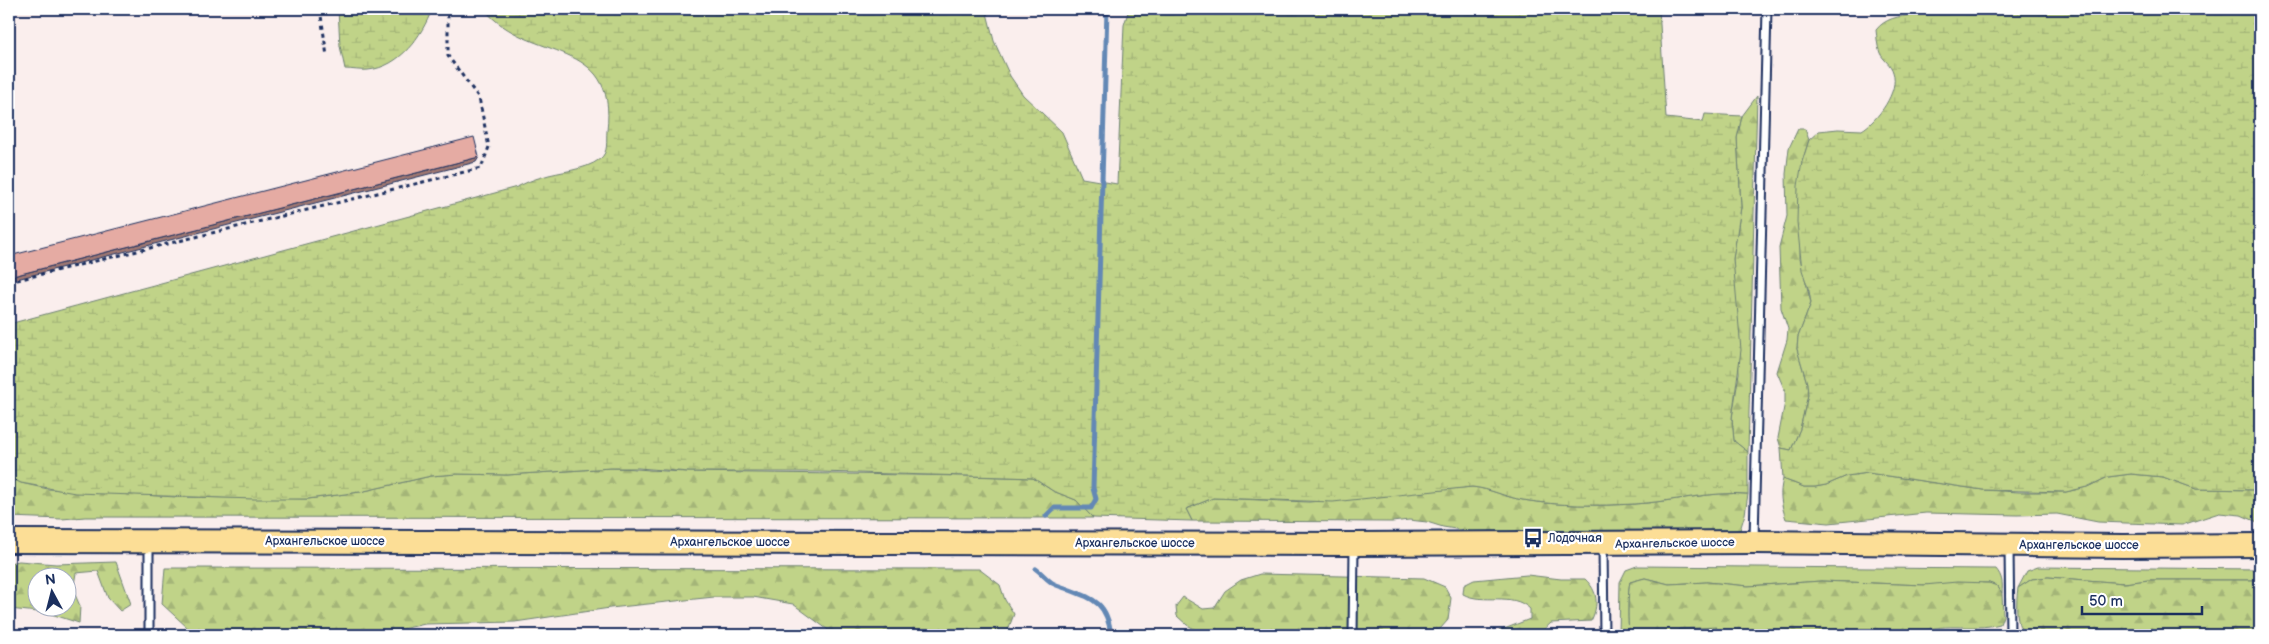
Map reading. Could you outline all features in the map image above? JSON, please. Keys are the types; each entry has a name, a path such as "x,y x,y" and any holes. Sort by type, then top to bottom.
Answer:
{"main road":[{"name":"Архангельское шоссе","path":"9,541 1354,544 1754,542 2260,545"}],"lane":[{"path":"1754,542 1767,9"},
{"path":"149,541 149,635"},
{"path":"1353,635 1354,544"},
{"path":"1603,544 1604,635"},
{"path":"2009,545 2010,635"}],"path":[{"path":"320,9 327,56"},
{"path":"9,282 481,168 489,147 479,98 448,56 448,9"}],"shaded area":[{"path":"9,630 148,632 1043,632 1043,635 9,635"}],"green space":[{"path":"338,9 432,9 416,39 400,56 380,68 362,70 345,69 340,46"},
{"path":"484,9 986,9 994,41 1010,76 1023,95 1062,132 1082,178 1117,184 1124,25 1129,9 1659,9 1666,118 1703,122 1705,114 1742,116 1737,138 1741,207 1733,259 1741,350 1732,418 1734,441 1748,452 1748,494 1705,495 1620,505 1564,504 1523,500 1486,489 1472,487 1333,502 1213,498 1186,509 1192,521 1093,518 1076,500 1053,491 1033,478 819,472 689,472 611,468 507,475 457,474 431,476 360,492 308,499 254,499 75,493 21,483 9,477 9,324 517,187 549,175 587,166 600,159 605,153 606,146 607,100 599,79 585,65 567,55 524,38 503,26"},
{"path":"1956,9 2260,9 2260,490 2196,489 2163,477 2131,474 2108,477 2087,487 2066,492 1983,490 1868,473 1847,476 1826,485 1815,487 1804,487 1783,479 1781,448 1791,450 1800,429 1808,395 1807,383 1797,349 1798,337 1811,303 1802,270 1797,222 1798,186 1802,162 1809,140 1819,131 1838,129 1862,130 1874,120 1886,105 1893,88 1893,72 1881,55 1876,30 1884,23 1902,16 1935,14"},
{"path":"1757,96 1748,452 1734,441 1732,418 1739,373 1733,259 1741,207 1737,138 1742,116"},
{"path":"1798,129 1805,129 1809,140 1802,162 1800,258 1811,303 1798,337 1797,349 1807,383 1808,395 1800,429 1791,450 1781,448 1778,438 1785,402 1785,391 1777,372 1787,340 1788,329 1781,308 1779,247 1787,216 1786,174 1789,148"},
{"path":"611,468 681,472 1033,478 1053,491 1076,500 1093,518 85,517 62,519 9,517 9,477 21,483 48,489 176,497 308,499 360,492 431,476 457,474 507,475"},
{"path":"1868,473 1983,490 2019,492 2066,492 2087,487 2108,477 2131,474 2163,477 2196,489 2260,490 2260,523 2241,515 2219,513 2182,525 2098,522 2057,514 1926,513 1829,523 1786,519 1781,499 1783,479 1804,487 1815,487 1826,485 1847,476"},
{"path":"1472,487 1486,489 1523,500 1579,505 1634,504 1705,495 1748,494 1740,530 1726,532 1474,532 1409,520 1392,522 1192,521 1186,509 1213,498 1309,502"},
{"path":"19,561 56,564 116,562 131,604 120,611 108,598 98,571 78,573 78,566 28,566 28,611 9,609 9,563"},
{"path":"1637,566 1996,569 2001,577 2002,593 1997,586 1989,583 1924,585 1821,581 1748,586 1707,582 1669,584 1645,578 1630,582 1628,625 1630,635 1619,635 1620,582 1626,570"},
{"path":"2038,567 2260,569 2260,580 2149,580 2124,583 2048,577 2032,579 2018,588 2027,571"},
{"path":"165,568 979,569 1000,585 1005,600 1014,614 1008,630 998,635 835,635 793,604 753,597 714,597 610,608 515,622 425,624 374,635 215,635 188,628 162,604"},
{"path":"1260,574 1424,578 1445,587 1451,598 1448,620 1440,629 1421,633 1206,635 1187,625 1177,616 1176,606 1183,597 1203,609 1214,608 1225,591 1241,580"},
{"path":"1527,575 1561,579 1585,579 1593,588 1596,599 1594,615 1591,621 1551,623 1538,635 1498,635 1499,631 1530,619 1530,609 1515,601 1471,597 1463,594 1464,585 1474,580"},
{"path":"2048,577 2124,583 2149,580 2260,580 2260,635 2025,635 2019,626 2018,620 2018,588 2032,579"},
{"path":"1645,578 1669,584 1707,582 1748,586 1821,581 1924,585 1957,582 1989,583 1997,586 2002,593 2003,616 2000,624 1978,627 1935,628 1914,635 1722,635 1716,627 1679,629 1673,635 1630,635 1628,608 1630,582"},
{"path":"78,601 80,606 79,623 57,616 78,616"},
{"path":"1716,627 1722,635 1673,635 1678,629"}],"building":[{"path":"474,137 479,157 9,277 9,256"}],"waterway":[{"path":"1046,516 1054,508 1091,508 1096,499 1093,488 1107,9"},
{"path":"1036,569 1052,583 1084,595 1097,603 1106,615 1111,635"}],"place":[{"name":"Лодочная","path":"1533,538"}]}
